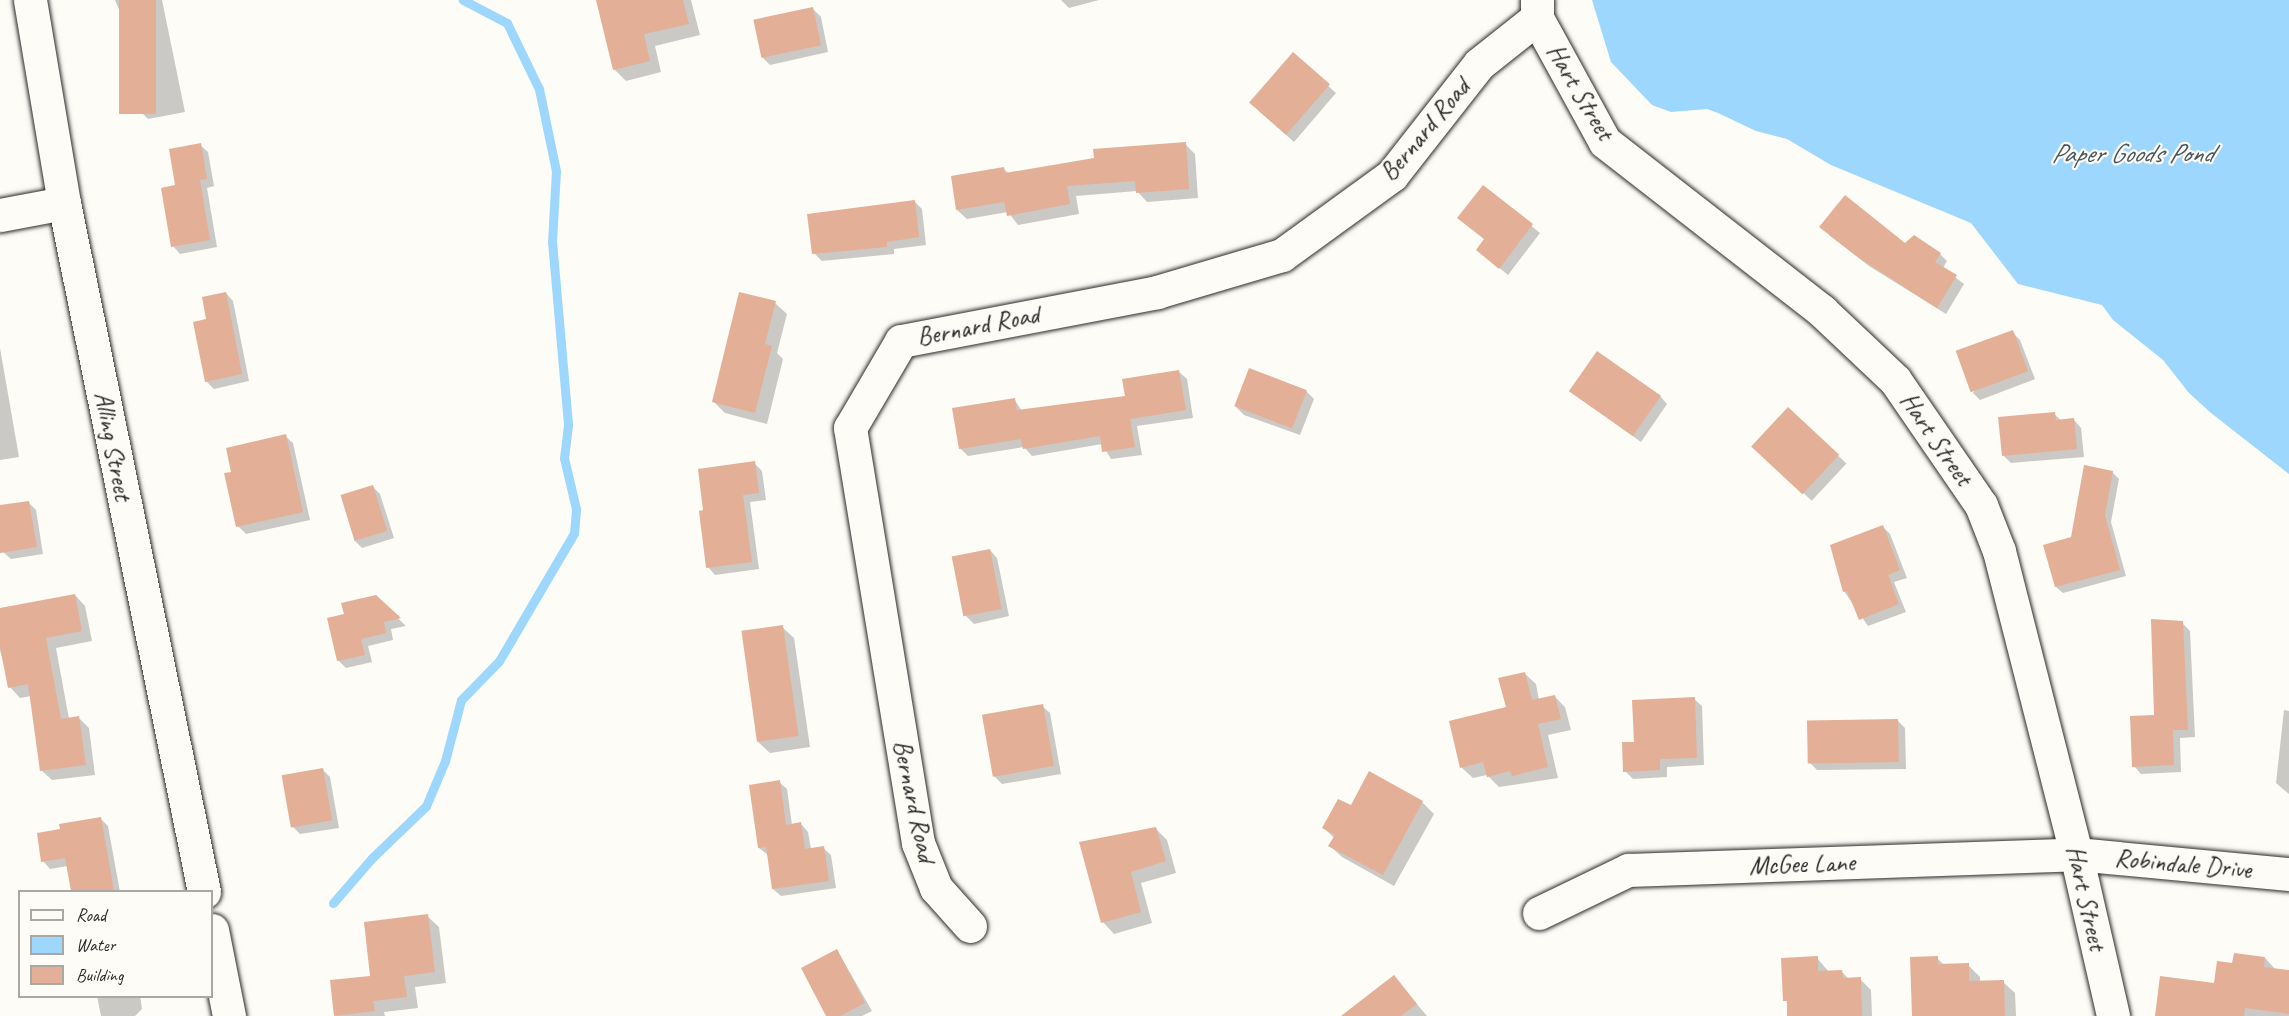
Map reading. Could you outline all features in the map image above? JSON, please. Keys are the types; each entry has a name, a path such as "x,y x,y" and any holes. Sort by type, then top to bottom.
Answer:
{"street":[{"name":"Alling Street","path":"30,0 64,203 204,890"},
{"name":"Hart Street","path":"1537,9 1605,142 1822,311 1895,380 1958,467 1981,505 1999,551 2076,854 2113,1016"},
{"name":"Bernard Road","path":"970,926 936,888 918,843 850,428 901,341 1157,292 1282,255 1392,176 1479,64 1537,9"},
{"path":"0,215 64,203"},
{"name":"Robindale Drive","path":"2076,854 2289,874"},
{"name":"McGee Lane","path":"1539,913 1628,870 2076,854"},
{"path":"213,935 229,1016"}],"water":[{"name":"Paper Goods Pond","path":"1592,0 2289,0 2289,474 2211,413 2189,393 2163,360 2113,320 2102,305 2018,284 1971,223 1831,165 1787,139 1756,131 1718,113 1707,109 1671,112 1652,105 1611,62"}],"building":[{"path":"119,0 156,0 156,114 119,114"},
{"path":"596,0 683,0 689,24 644,34 650,61 613,70"},
{"path":"813,7 821,45 761,58 753,20"},
{"path":"1293,52 1330,84 1286,135 1249,103"},
{"path":"1186,142 1189,189 1136,193 1135,181 1067,186 1070,204 1007,216 1004,202 956,210 951,176 1004,167 1005,173 1094,158 1093,149"},
{"path":"201,143 207,179 200,180 210,240 171,247 161,188 175,185 169,149"},
{"path":"1483,185 1533,224 1499,269 1476,250 1484,239 1457,218"},
{"path":"1845,195 1905,243 1914,235 1941,253 1935,262 1957,275 1937,308 1859,258 1819,227"},
{"path":"915,200 919,237 887,242 887,247 812,254 807,214"},
{"path":"226,292 242,374 205,382 193,322 206,319 202,297"},
{"path":"739,292 776,301 765,344 772,346 755,413 712,402"},
{"path":"2013,330 2028,371 1971,392 1956,351"},
{"path":"1597,351 1661,396 1633,436 1569,391"},
{"path":"1249,368 1307,390 1292,428 1234,406"},
{"path":"1179,370 1186,410 1130,419 1135,447 1102,452 1100,436 1023,449 1021,439 959,449 952,408 1015,398 1017,410 1125,396 1122,379"},
{"path":"1788,407 1839,455 1802,494 1751,446"},
{"path":"2055,412 2056,420 2074,418 2077,449 2002,456 1998,417"},
{"path":"286,434 303,512 236,527 224,473 231,472 226,448"},
{"path":"755,461 759,493 743,495 752,562 706,568 699,511 703,510 698,469"},
{"path":"2084,465 2113,471 2105,515 2120,570 2055,587 2043,545 2071,537"},
{"path":"373,485 387,531 355,541 340,495"},
{"path":"29,501 37,547 0,553 0,505"},
{"path":"1883,525 1900,570 1888,575 1899,604 1859,620 1847,591 1843,592 1830,545"},
{"path":"990,549 1002,609 963,616 952,556"},
{"path":"75,594 82,631 46,638 61,719 79,716 86,765 40,771 28,684 8,688 0,647 0,608"},
{"path":"376,595 401,618 384,622 386,633 361,639 365,655 337,661 327,618 344,614 341,603"},
{"path":"2151,619 2183,621 2188,730 2173,730 2174,765 2132,767 2130,716 2154,715"},
{"path":"783,625 799,736 757,742 741,631"},
{"path":"1525,672 1532,700 1555,695 1561,719 1538,724 1548,767 1512,776 1510,771 1487,777 1483,762 1460,768 1449,721 1506,707 1498,678"},
{"path":"1695,697 1697,758 1660,759 1660,770 1623,772 1622,742 1634,742 1632,700"},
{"path":"1043,704 1054,766 993,777 982,715"},
{"path":"1898,719 1899,762 1808,764 1807,721"},
{"path":"323,768 332,820 291,827 282,775"},
{"path":"1369,771 1423,801 1383,875 1328,846 1335,835 1322,828 1338,799 1351,805"},
{"path":"780,780 786,825 801,822 805,849 824,846 829,881 772,889 766,847 758,848 749,785"},
{"path":"101,817 114,890 71,890 65,858 41,862 37,833 60,829 59,824"},
{"path":"1156,827 1166,861 1131,872 1141,912 1101,923 1079,842"},
{"path":"428,914 435,972 404,976 407,997 373,1001 375,1011 334,1016 330,980 370,976 364,922"},
{"path":"837,949 865,1003 840,1016 826,1016 801,968"},
{"path":"2234,953 2265,957 2264,967 2289,970 2289,1014 2245,1008 2244,1016 2155,1016 2160,976 2214,983 2217,961 2232,963"},
{"path":"1818,956 1818,971 1842,970 1843,978 1861,977 1862,1016 1787,1016 1787,1001 1783,1001 1781,958"},
{"path":"1938,956 1938,964 1969,963 1969,981 2004,980 2005,1016 1912,1016 1910,957"},
{"path":"1394,975 1417,1004 1401,1016 1341,1016"}],"waterway":[{"path":"333,903 372,858 426,806 445,761 461,700 499,661 574,533 576,509 564,458 568,424 552,242 556,171 539,89 507,23 463,0"}]}
